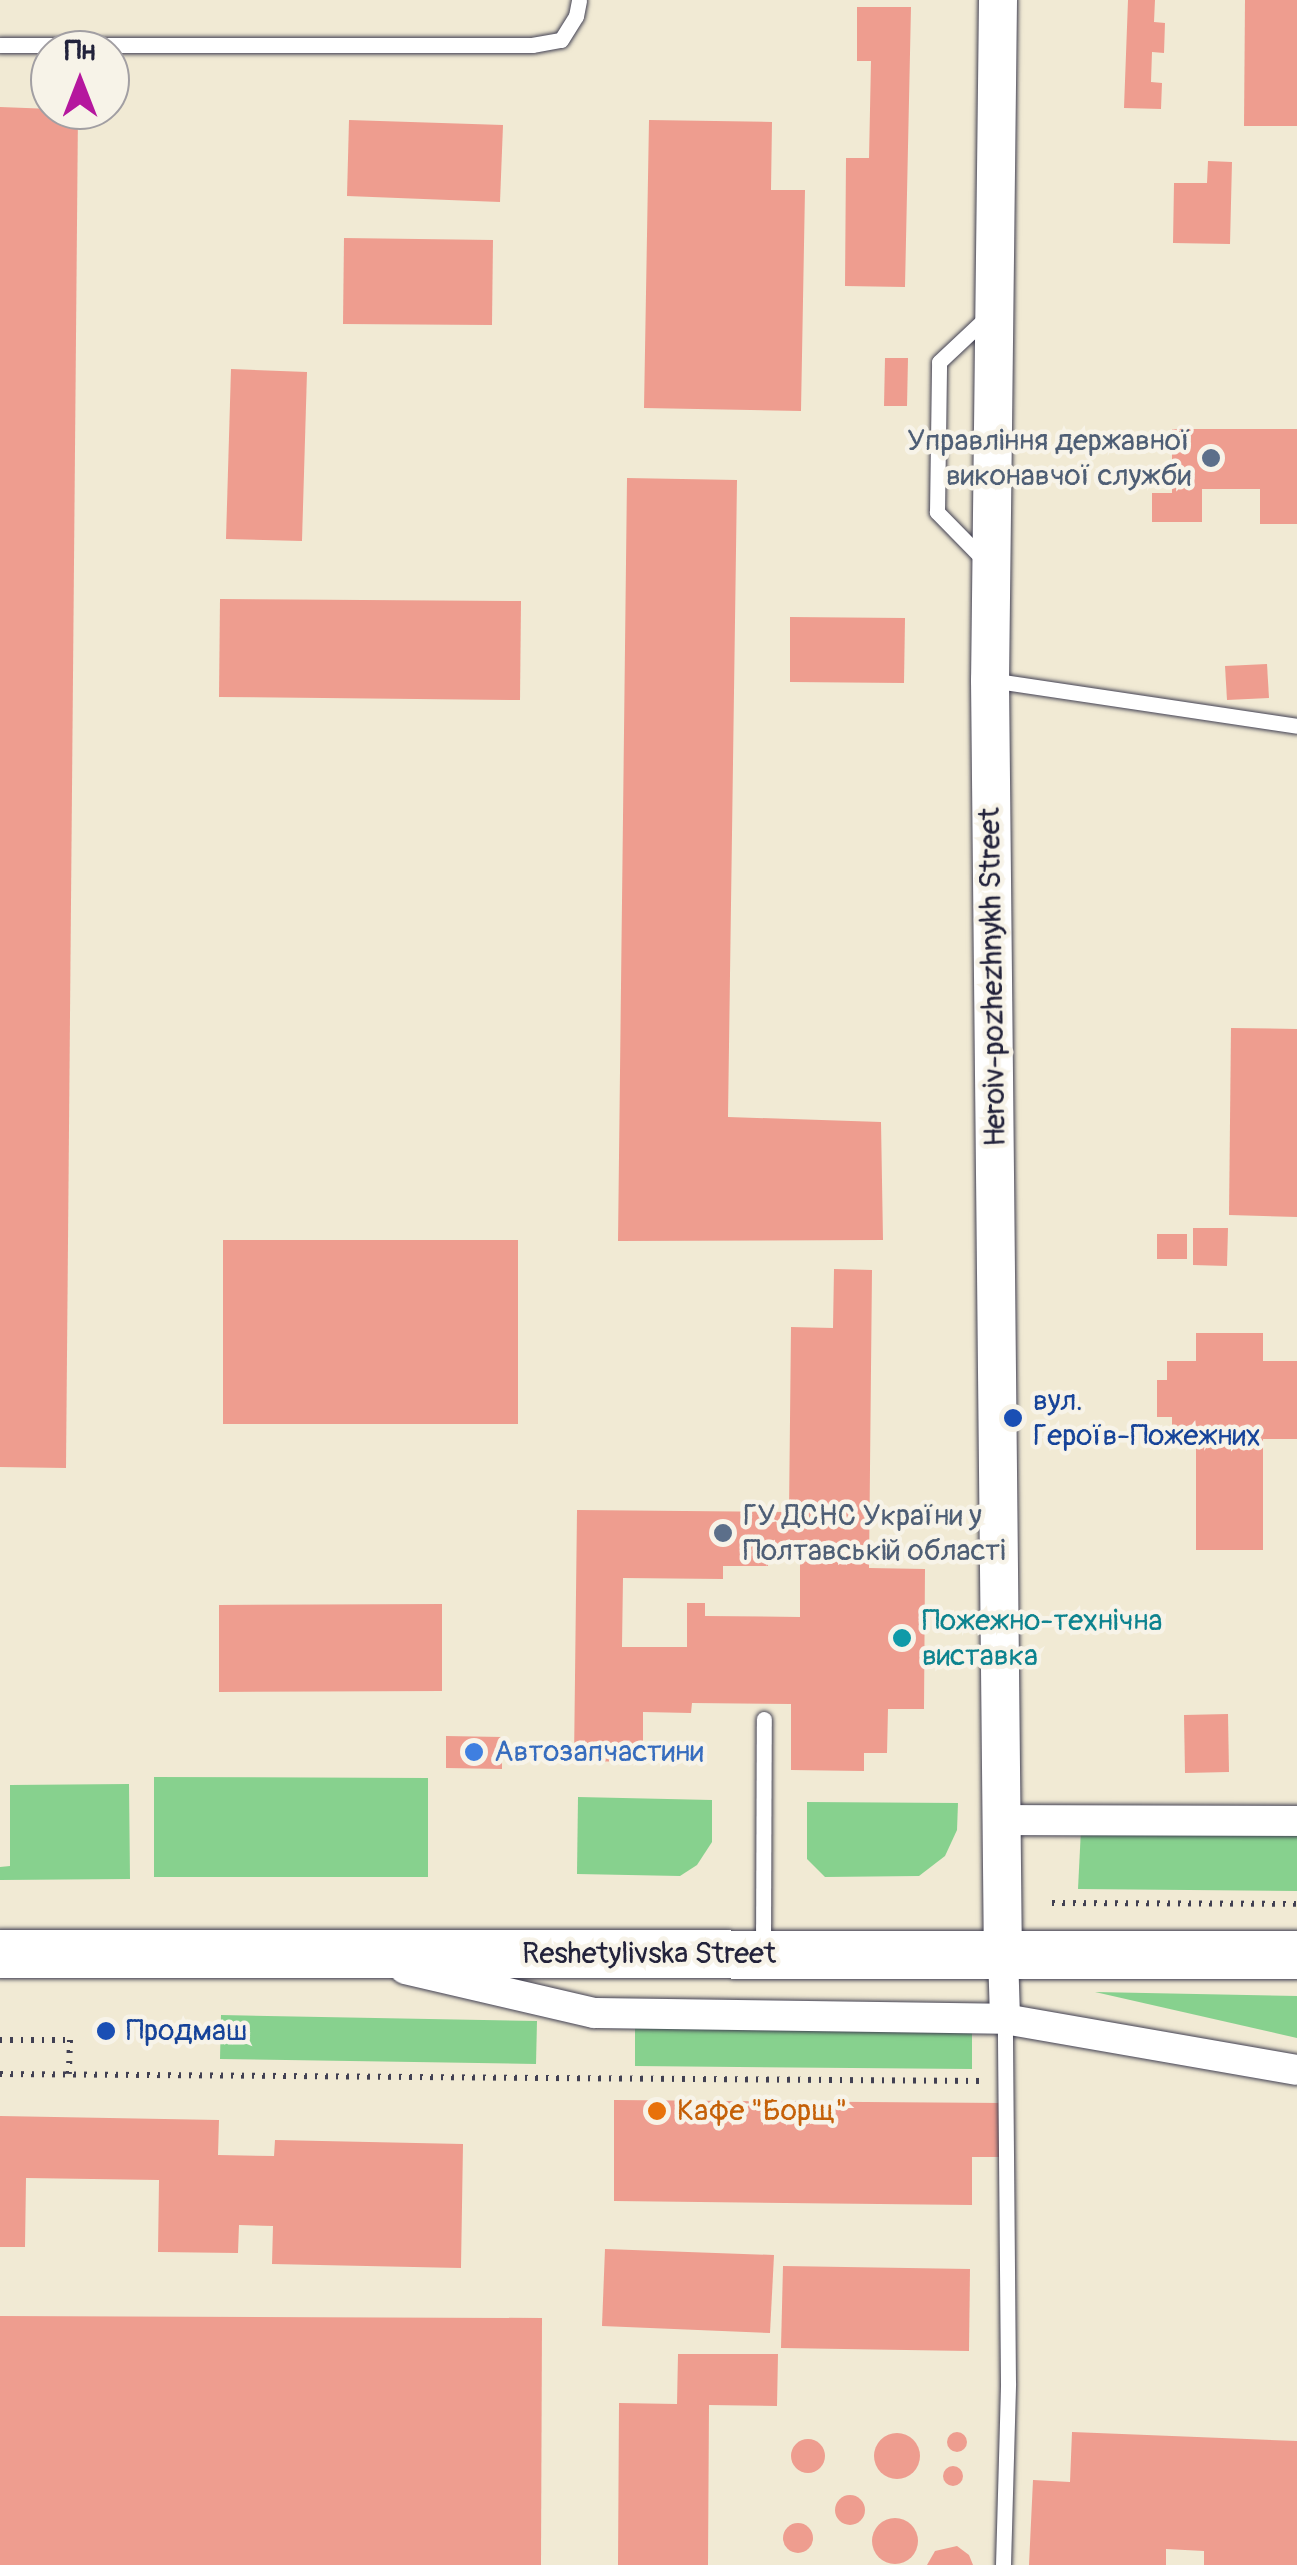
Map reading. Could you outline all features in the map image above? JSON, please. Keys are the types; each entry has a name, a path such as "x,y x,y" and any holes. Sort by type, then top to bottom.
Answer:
{"main road":[{"name":"Reshetylivska Street","path":"0,1954 1297,1955"}],"street":[{"name":"Heroiv-pozhezhnykh Street","path":"998,0 990,680 1003,1954"},
{"path":"1002,1820 1297,1821"},
{"path":"340,1954 594,2013 1005,2019 1297,2070"},
{"path":"1003,1954 1005,2019"}],"lane":[{"path":"0,45 532,45 561,40 576,16 579,0"},
{"path":"991,567 937,512 939,362 994,310"},
{"path":"990,680 1297,726"},
{"path":"763,1954 764,1719"},
{"path":"1003,2565 1008,2382 1005,2019"}],"path":[{"path":"1052,1903 1297,1904"},
{"path":"0,2040 70,2040 69,2074"},
{"path":"0,2074 1004,2081"}],"green space":[{"path":"154,1777 428,1778 428,1877 154,1877"},
{"path":"129,1784 130,1879 0,1880 0,1867 10,1866 10,1785"},
{"path":"578,1797 712,1800 712,1842 697,1865 680,1876 577,1874"},
{"path":"807,1802 958,1803 957,1830 945,1856 919,1876 825,1877 807,1859"},
{"path":"1081,1829 1297,1832 1297,1891 1078,1889"},
{"path":"1095,1992 1297,1996 1297,2038"},
{"path":"221,2015 537,2021 536,2064 220,2059"},
{"path":"635,2026 972,2028 972,2069 635,2066"}],"building":[{"path":"1128,0 1155,0 1154,22 1165,23 1164,53 1152,52 1151,82 1162,83 1161,109 1124,108"},
{"path":"1245,0 1297,0 1297,126 1244,126"},
{"path":"857,7 911,7 905,287 845,286 846,158 869,158 871,61 857,61"},
{"path":"0,107 30,108 30,130 78,130 66,1468 0,1467"},
{"path":"349,120 503,125 500,202 347,196"},
{"path":"649,120 772,122 771,190 805,190 801,411 644,408"},
{"path":"1208,161 1232,162 1230,244 1173,243 1174,183 1207,183"},
{"path":"344,238 493,240 492,325 343,324"},
{"path":"885,358 908,358 907,406 884,406"},
{"path":"231,369 307,372 302,541 226,539"},
{"path":"1172,429 1297,429 1297,524 1260,524 1260,489 1202,489 1202,522 1152,522 1152,493 1172,493"},
{"path":"627,478 737,480 728,1117 881,1122 883,1240 618,1241"},
{"path":"220,599 521,601 520,700 219,697"},
{"path":"790,617 905,618 904,683 790,682"},
{"path":"1267,664 1269,698 1227,700 1225,666"},
{"path":"1231,1028 1297,1029 1297,1217 1229,1215"},
{"path":"1193,1228 1228,1228 1227,1266 1193,1265"},
{"path":"1157,1234 1187,1234 1187,1259 1157,1259"},
{"path":"223,1240 518,1240 518,1424 223,1424"},
{"name":"ГУ ДСНС України у Полтавській області","path":"834,1269 872,1270 869,1568 925,1569 924,1709 888,1709 887,1753 864,1753 864,1771 791,1770 791,1704 692,1703 691,1713 643,1712 643,1762 574,1761 577,1510 789,1512 791,1327 833,1328","holes":["768,1555 800,1555 800,1617 705,1616 705,1603 687,1603 687,1647 622,1647 623,1578 723,1579 723,1566 768,1566"]},
{"path":"1196,1333 1263,1333 1263,1361 1297,1361 1297,1439 1263,1439 1263,1550 1196,1550 1196,1436 1172,1436 1172,1417 1157,1417 1157,1380 1167,1380 1167,1361 1196,1361"},
{"path":"442,1604 442,1691 219,1692 219,1605"},
{"path":"1228,1714 1229,1772 1185,1773 1184,1715"},
{"name":"Автозапчастини","path":"446,1736 502,1737 502,1769 446,1768"},
{"path":"614,2100 1004,2103 1003,2157 972,2157 972,2205 614,2201"},
{"path":"0,2116 219,2120 218,2155 274,2156 275,2140 463,2144 461,2268 272,2264 273,2226 239,2225 238,2253 158,2252 159,2180 26,2178 25,2247 0,2247"},
{"path":"605,2249 774,2255 770,2333 602,2326"},
{"path":"783,2266 970,2269 969,2351 781,2348"},
{"path":"0,2316 542,2318 541,2565 0,2565"},
{"path":"678,2354 778,2354 777,2406 709,2405 708,2565 618,2565 619,2403 677,2404"},
{"path":"957,2432 967,2442 957,2452 947,2442"},
{"path":"1072,2432 1297,2441 1297,2565 1204,2565 1204,2551 1166,2549 1166,2565 1029,2565 1033,2480 1070,2482"},
{"path":"897,2433 913,2440 920,2456 913,2472 897,2479 881,2472 874,2456 881,2440"},
{"path":"808,2439 820,2444 825,2456 820,2468 808,2473 796,2468 791,2456 796,2444"},
{"path":"953,2466 963,2476 953,2486 943,2476"},
{"path":"850,2495 861,2499 865,2510 861,2521 850,2525 839,2521 835,2510 839,2499"},
{"path":"895,2518 911,2525 918,2541 911,2557 895,2564 879,2557 872,2541 879,2525"},
{"path":"798,2523 809,2527 813,2538 809,2549 798,2553 787,2549 783,2538 787,2527"},
{"path":"957,2546 969,2555 973,2565 927,2565 935,2551"}],"place":[{"name":"Управління державної виконавчої служби","path":"1211,458"},
{"name":"вул. Героїв-Пожежних","path":"1013,1418"},
{"name":"ГУ ДСНС України у Полтавській області","path":"723,1533"},
{"name":"Пожежно-технічна виставка","path":"902,1638"},
{"name":"Автозапчастини","path":"474,1752"},
{"name":"Продмаш","path":"106,2031"},
{"name":"Кафе \"Борщ\"","path":"657,2111"}]}
